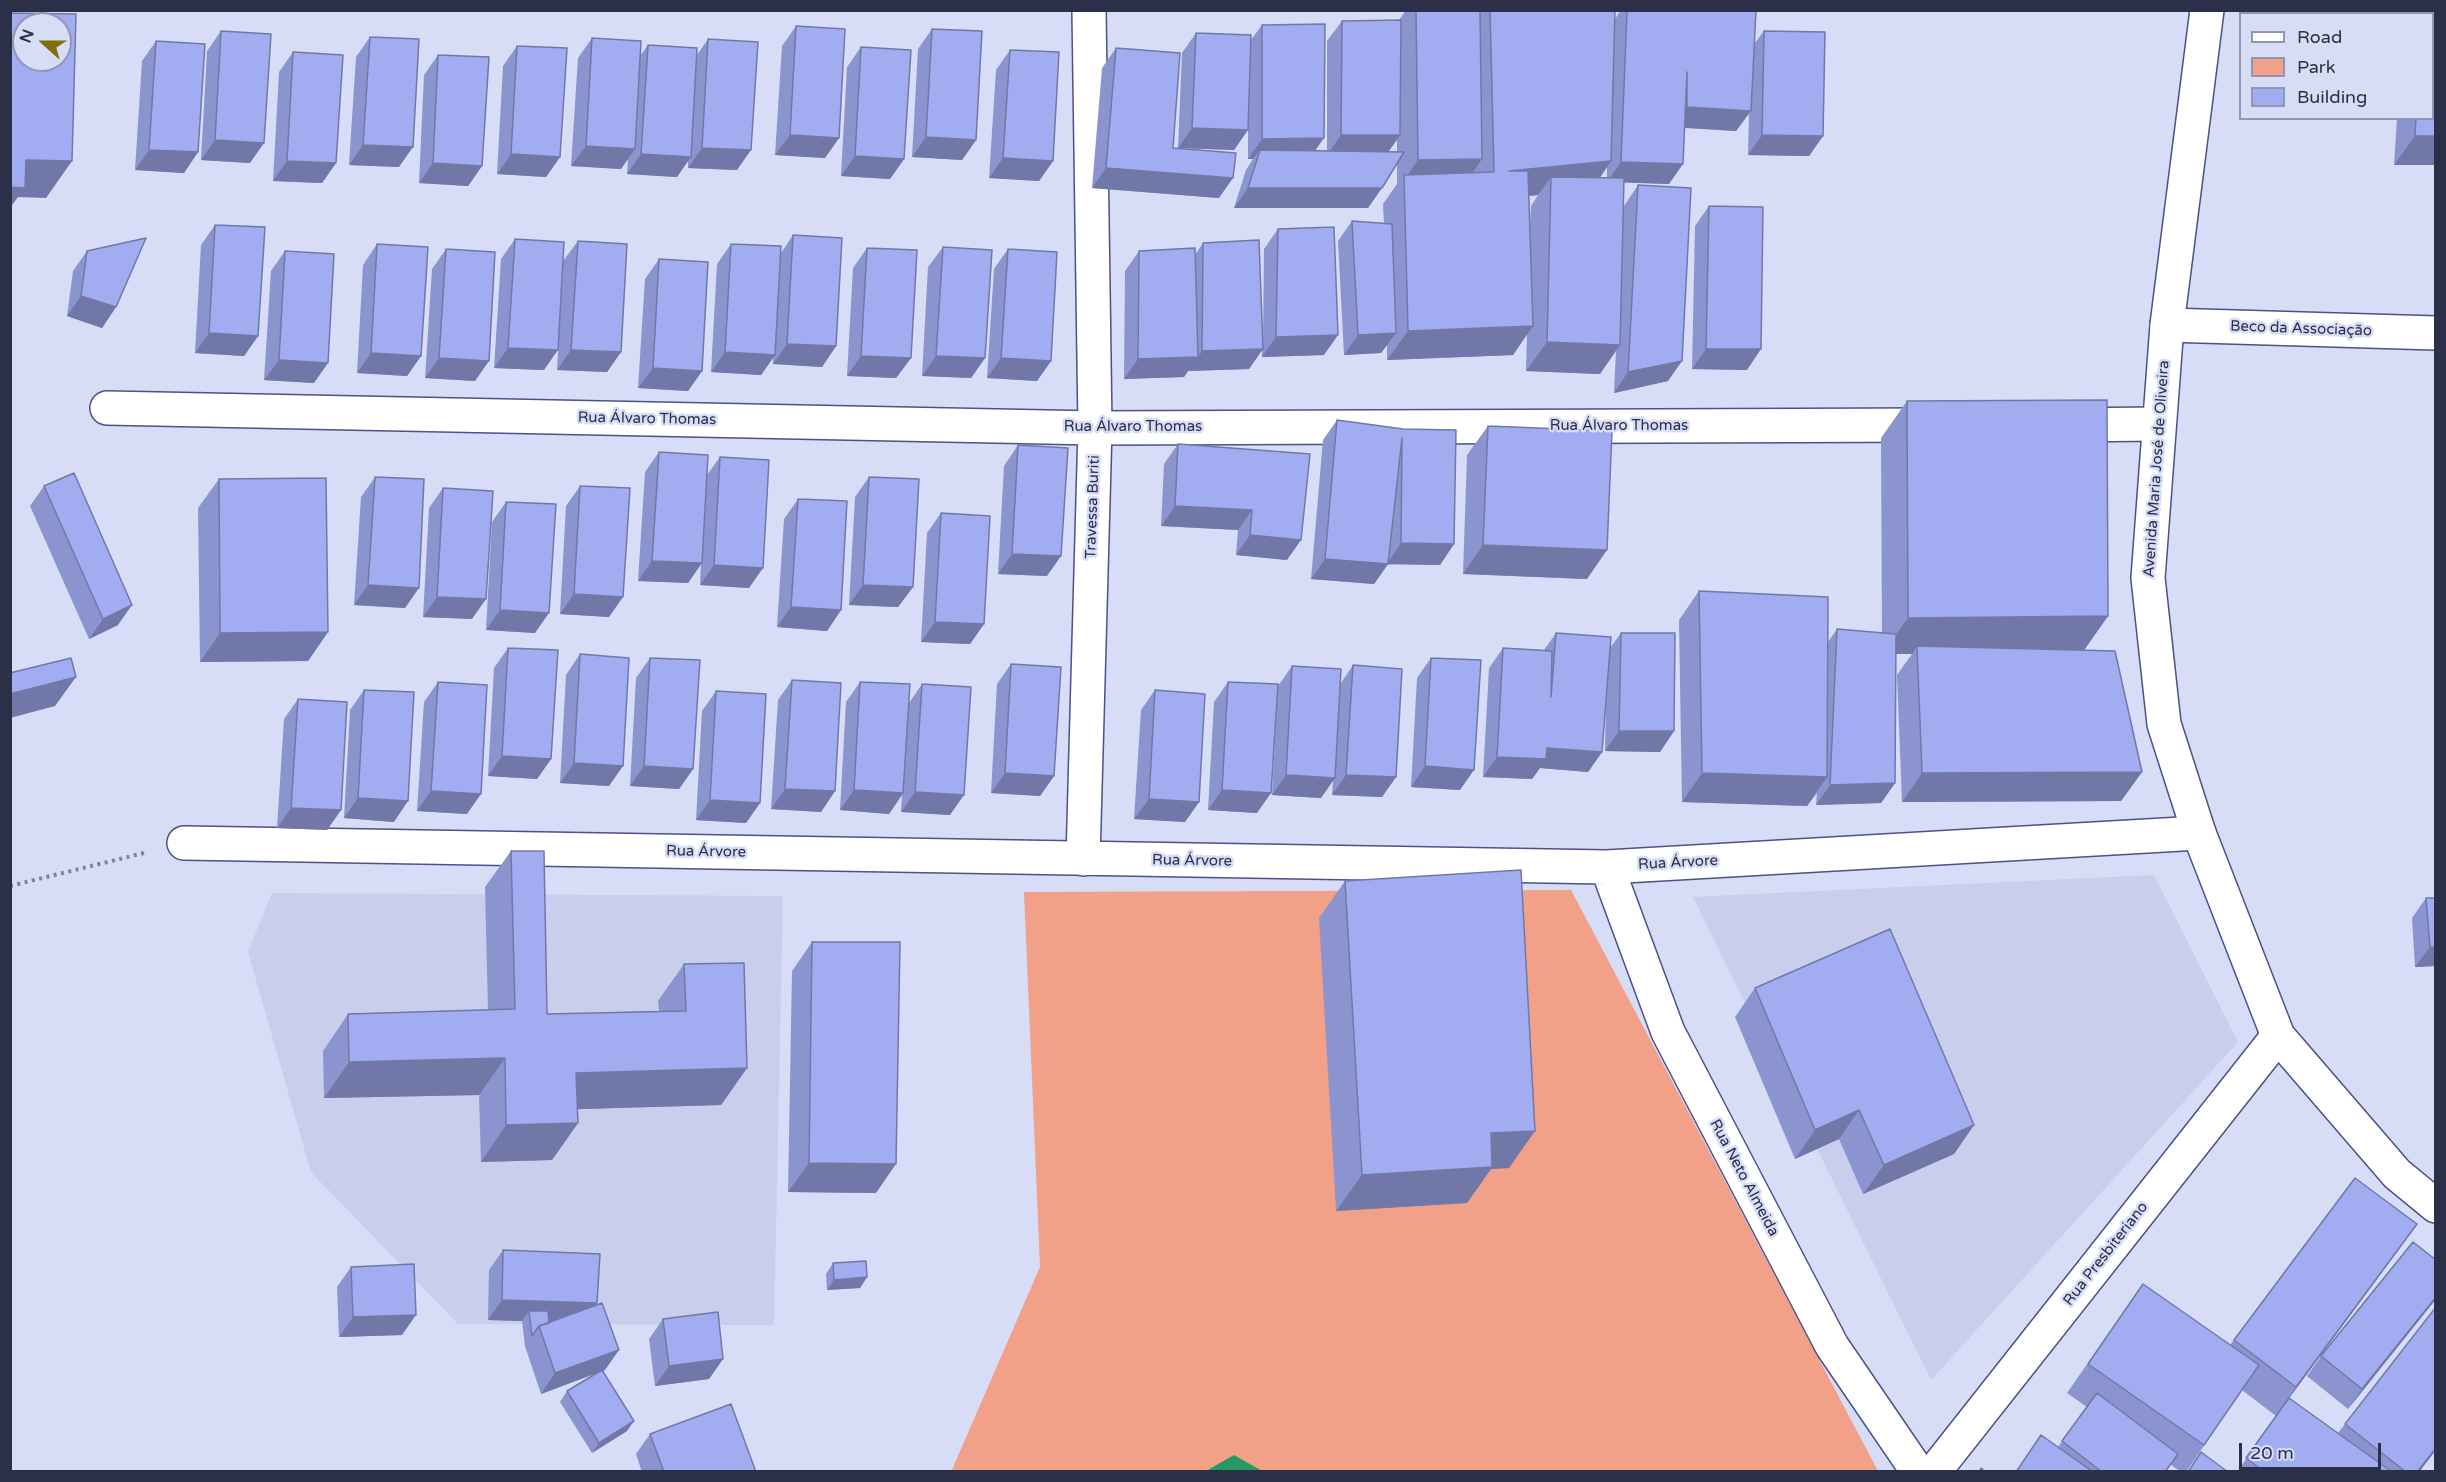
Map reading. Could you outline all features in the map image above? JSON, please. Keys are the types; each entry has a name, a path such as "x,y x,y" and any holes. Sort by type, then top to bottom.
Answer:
{"street":[{"name":"Travessa Buriti","path":"1083,859 1095,428 1089,10"},
{"name":"Avenida Maria José de Oliveira","path":"2207,10 2167,325 2148,578 2164,724 2199,833 2278,1036 2397,1174 2436,1206"},
{"name":"Beco da Associação","path":"2167,325 2436,333"},
{"name":"Rua Álvaro Thomas","path":"107,408 1095,428 1968,425"},
{"path":"2028,425 2159,424"},
{"name":"Rua Árvore","path":"184,843 1607,867 2199,833"},
{"name":"Rua Neto Almeida","path":"1607,867 1668,1032 1832,1346 1918,1472"},
{"name":"Rua Presbiteriano","path":"1934,1472 2278,1036"}],"path":[{"path":"10,885 184,843"}],"shaded area":[{"path":"2154,875 2238,1042 1931,1380 1693,897"},
{"path":"272,893 783,896 774,1325 458,1324 311,1172 248,952"},
{"path":"1234,1455 1262,1471 1206,1471"}],"green space":[{"path":"1571,890 1878,1471 951,1472 1040,1267 1024,892"}],"building":[{"path":"1416,10 1480,10 1482,159 1418,160"},
{"path":"1490,10 1615,10 1611,161 1509,171 1528,171 1533,326 1408,331 1404,175 1494,172"},
{"path":"1627,10 1756,10 1751,111 1687,107 1687,72 1683,164 1621,162"},
{"path":"2421,10 2436,10 2436,136 2415,136 2416,120 2434,120 2434,12 2421,12"},
{"path":"10,13 12,13 12,72 72,72 72,14 76,14 72,161 26,160 25,188 10,187"},
{"path":"1401,20 1400,135 1341,135 1342,21"},
{"path":"1325,24 1324,138 1262,139 1262,25"},
{"path":"796,26 845,29 839,138 790,135"},
{"path":"932,29 982,31 976,140 926,137"},
{"path":"221,31 271,34 264,143 215,140"},
{"path":"1764,31 1825,32 1823,136 1762,135"},
{"path":"1196,33 1251,35 1248,130 1192,128"},
{"path":"370,37 419,39 413,147 363,145"},
{"path":"592,38 641,41 635,149 586,146"},
{"path":"708,39 758,42 751,150 702,148"},
{"path":"156,41 205,44 198,152 149,150"},
{"path":"648,45 697,48 691,157 641,154"},
{"path":"517,46 567,48 560,157 511,154"},
{"path":"861,47 911,50 904,159 855,156"},
{"path":"1116,48 1180,53 1173,148 1236,153 1233,178 1106,168"},
{"path":"1010,50 1059,52 1053,161 1003,158"},
{"path":"293,52 343,55 336,163 287,161"},
{"path":"438,55 489,57 482,166 433,163"},
{"path":"1260,150 1404,152 1382,188 1248,188"},
{"path":"1551,177 1624,178 1620,345 1547,342"},
{"path":"1638,185 1691,188 1682,361 1628,372"},
{"path":"1709,206 1763,207 1761,349 1706,349"},
{"path":"1352,221 1392,224 1396,333 1358,335"},
{"path":"215,225 265,227 258,336 209,333"},
{"path":"1334,227 1338,335 1276,337 1278,229"},
{"path":"793,235 842,238 836,346 787,344"},
{"path":"146,238 116,307 81,296 87,251"},
{"path":"515,239 564,242 558,350 508,348"},
{"path":"1259,240 1263,349 1202,351 1203,243"},
{"path":"578,241 627,244 621,352 571,350"},
{"path":"377,244 428,247 421,356 371,353"},
{"path":"731,244 781,246 775,355 725,352"},
{"path":"943,247 992,250 985,358 936,356"},
{"path":"867,248 917,250 911,358 861,356"},
{"path":"1195,248 1198,357 1138,359 1139,251"},
{"path":"446,249 495,252 489,361 439,358"},
{"path":"1008,249 1057,252 1051,361 1001,358"},
{"path":"285,251 334,254 328,363 279,360"},
{"path":"659,259 708,262 702,371 653,368"},
{"path":"2107,400 2108,616 1908,618 1907,401"},
{"path":"1337,420 1403,429 1456,430 1454,544 1401,543 1402,438 1388,564 1325,559"},
{"path":"1488,426 1612,431 1607,550 1483,545"},
{"path":"1178,444 1310,454 1301,540 1250,535 1252,510 1175,506"},
{"path":"1018,445 1068,448 1061,556 1012,554"},
{"path":"659,452 708,455 702,563 652,561"},
{"path":"720,457 769,460 763,568 714,565"},
{"path":"74,473 132,605 103,619 44,486"},
{"path":"375,477 424,479 419,588 368,585"},
{"path":"869,477 919,479 913,587 863,585"},
{"path":"326,478 328,632 220,633 219,479"},
{"path":"580,486 630,488 623,597 574,594"},
{"path":"443,488 493,491 486,599 437,597"},
{"path":"798,499 847,501 841,610 791,607"},
{"path":"506,502 556,504 549,613 500,610"},
{"path":"941,513 990,516 984,624 935,622"},
{"path":"1699,591 1828,597 1827,777 1702,773"},
{"path":"1837,629 1896,634 1895,783 1830,785"},
{"path":"1556,633 1611,637 1602,752 1547,748 1546,759 1497,757 1503,648 1552,651 1551,697"},
{"path":"1621,633 1675,633 1674,731 1619,731"},
{"path":"1917,646 2115,651 2142,772 1922,773"},
{"path":"508,648 558,650 551,759 502,756"},
{"path":"580,654 629,658 623,766 574,763"},
{"path":"71,658 76,677 10,694 10,673"},
{"path":"650,658 700,660 693,769 644,766"},
{"path":"1431,658 1481,660 1474,770 1425,766"},
{"path":"1011,664 1061,667 1054,776 1005,773"},
{"path":"1353,665 1402,669 1396,777 1346,775"},
{"path":"1292,666 1341,669 1335,778 1286,775"},
{"path":"792,680 841,683 835,791 785,789"},
{"path":"438,682 487,685 481,794 431,791"},
{"path":"860,682 910,684 903,793 854,790"},
{"path":"1228,682 1278,684 1271,793 1222,790"},
{"path":"922,684 971,687 964,795 915,792"},
{"path":"364,690 414,692 408,801 358,798"},
{"path":"1155,690 1205,694 1199,802 1149,799"},
{"path":"716,691 766,694 760,803 710,800"},
{"path":"298,699 347,702 341,810 291,808"},
{"path":"511,851 544,851 547,1014 686,1011 684,964 744,963 747,1068 576,1073 578,1123 506,1125 505,1058 349,1062 348,1014 515,1009"},
{"path":"1521,870 1535,1131 1491,1133 1492,1167 1362,1175 1345,881"},
{"path":"2426,898 2436,898 2436,947 2430,947"},
{"path":"1890,929 1974,1125 1884,1165 1859,1110 1815,1130 1755,988"},
{"path":"812,942 900,942 896,1164 809,1163"},
{"path":"2355,1178 2417,1224 2296,1387 2234,1340"},
{"path":"2413,1242 2436,1260 2436,1297 2362,1389 2321,1356"},
{"path":"503,1250 600,1254 597,1303 502,1300"},
{"path":"866,1261 867,1277 834,1280 833,1263"},
{"path":"414,1264 416,1315 353,1317 351,1267"},
{"path":"2143,1284 2259,1365 2204,1445 2088,1364"},
{"path":"602,1303 619,1350 555,1373 539,1326"},
{"path":"2436,1307 2436,1448 2417,1472 2406,1472 2345,1424"},
{"path":"529,1311 548,1311 549,1323 539,1326 532,1336"},
{"path":"718,1312 723,1359 669,1366 663,1319"},
{"path":"602,1370 634,1421 599,1443 567,1391"},
{"path":"2097,1393 2178,1454 2165,1472 2102,1472 2062,1441"},
{"path":"2289,1398 2392,1472 2265,1472 2246,1458"},
{"path":"731,1404 756,1472 664,1472 650,1434"},
{"path":"2041,1435 2093,1472 2016,1472"},
{"path":"2201,1452 2228,1472 2188,1472"}]}
